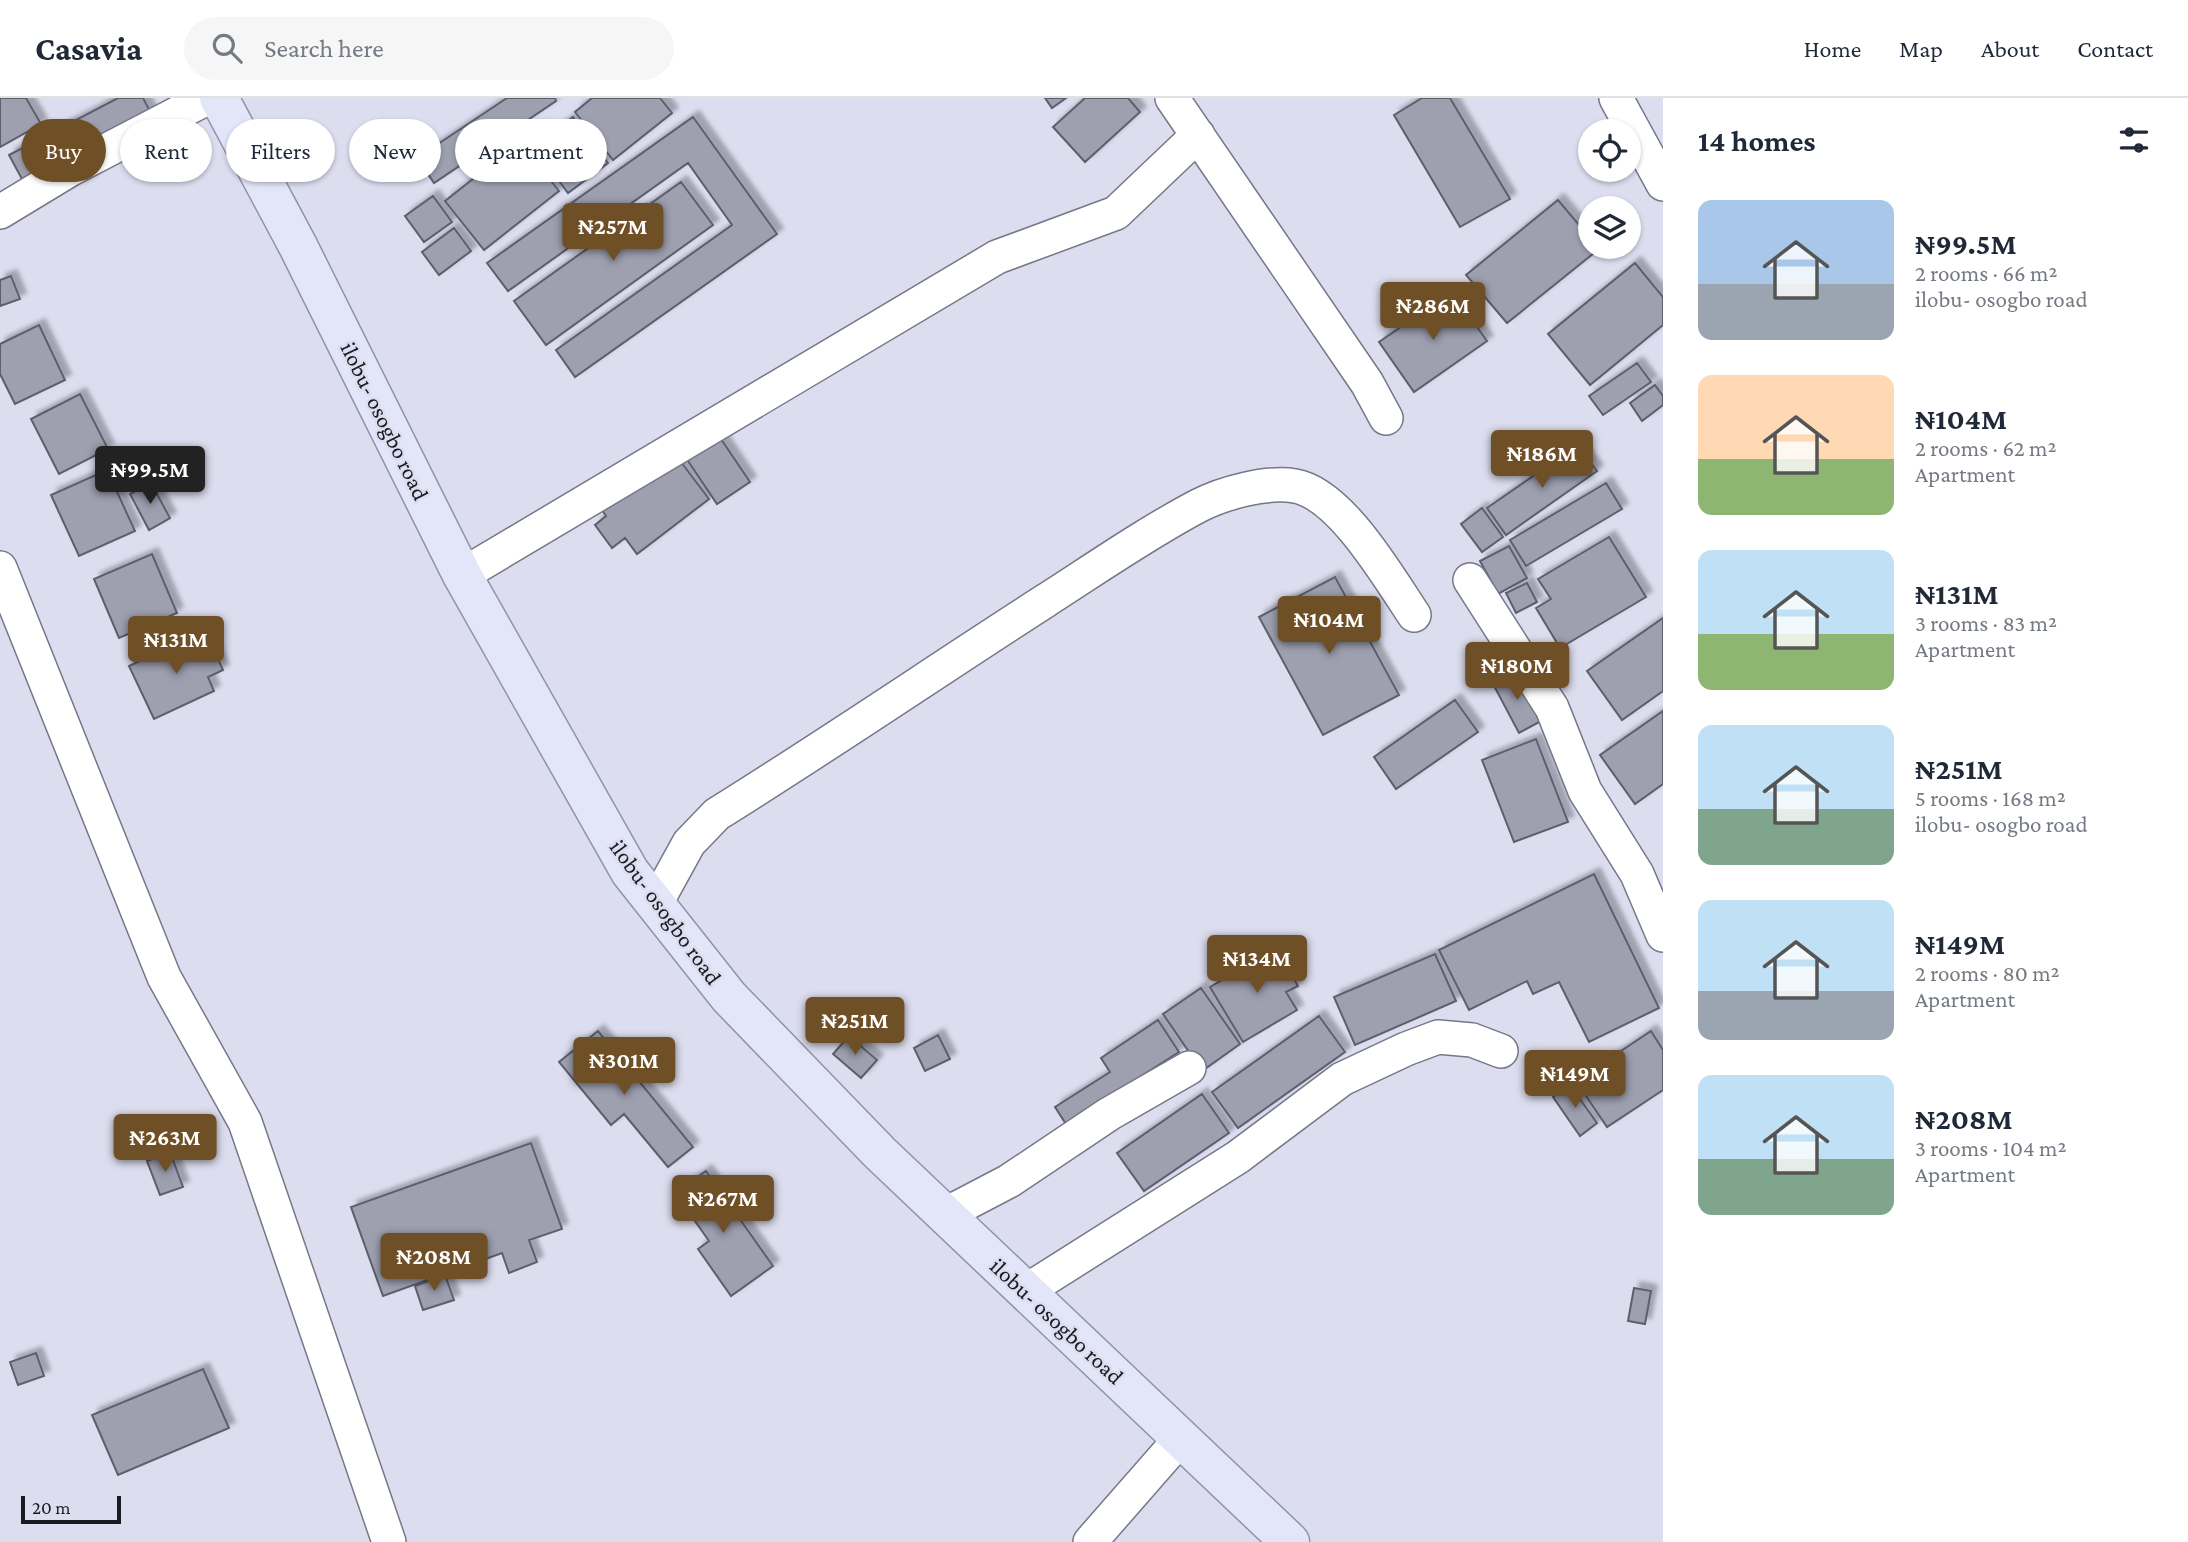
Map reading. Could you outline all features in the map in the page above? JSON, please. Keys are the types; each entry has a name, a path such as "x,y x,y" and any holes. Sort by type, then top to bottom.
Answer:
{"main road":[{"name":"ilobu- osogbo road","path":"219,98 299,246 461,575 630,872 729,997 880,1153 1290,1542"}],"street":[{"path":"0,212 71,169 207,98"},
{"path":"1172,98 1367,383 1386,418"},
{"path":"1616,98 1663,184"},
{"path":"461,575 997,257 1116,212 1198,135"},
{"path":"656,903 689,843 717,814 1098,566 1200,505 1259,485 1295,486 1316,494 1342,517 1375,556 1413,615"},
{"path":"0,568 164,977 245,1122 389,1542"},
{"path":"1470,580 1552,708 1585,791 1637,874 1663,935"},
{"path":"1026,1292 1238,1157 1342,1079 1438,1037 1472,1040 1501,1051"},
{"path":"944,1215 1009,1181 1109,1114 1189,1068"},
{"path":"1090,1542 1181,1438"}],"building":[{"path":"0,98 26,98 38,119 21,119 21,135 0,147"},
{"path":"118,98 143,98 151,113 140,119 120,119 120,129 106,137 106,119 78,119"},
{"path":"507,98 555,98 556,101 529,119 476,119"},
{"path":"592,98 660,98 672,113 613,160 607,152 607,119 581,119 575,112"},
{"path":"1045,98 1066,98 1052,108"},
{"path":"1085,98 1128,98 1140,112 1085,162 1053,127"},
{"path":"1422,98 1450,98 1510,199 1460,227 1394,115"},
{"path":"693,117 777,234 575,377 556,350 732,225 688,163 508,291 487,263 601,182 607,182 607,178"},
{"path":"455,133 455,169 441,178 441,142"},
{"path":"21,149 21,177 9,155"},
{"path":"469,182 552,182 559,191 484,250 445,201"},
{"path":"560,182 583,182 568,193"},
{"path":"681,182 713,225 546,345 514,301"},
{"path":"433,196 452,222 424,242 405,216"},
{"path":"1558,200 1578,224 1578,259 1587,259 1507,323 1466,275"},
{"path":"454,228 471,251 439,275 422,252"},
{"path":"1635,263 1663,297 1663,325 1590,385 1548,334"},
{"path":"11,276 20,299 0,306 0,280"},
{"path":"1452,292 1487,341 1414,392 1379,342"},
{"path":"39,325 65,380 15,404 0,374 0,344"},
{"path":"1637,363 1651,382 1603,415 1589,396"},
{"path":"1655,385 1663,396 1663,405 1642,421 1630,403"},
{"path":"80,394 108,449 59,474 31,419"},
{"path":"719,436 750,482 717,504 686,458"},
{"path":"1578,445 1597,471 1506,535 1487,508"},
{"path":"675,454 709,499 637,554 625,538 612,548 595,525 606,516 602,510"},
{"path":"107,470 135,531 79,556 51,495"},
{"path":"151,483 170,518 149,530 130,494"},
{"path":"1606,483 1622,509 1526,566 1510,540"},
{"path":"1482,508 1503,537 1482,552 1461,524"},
{"path":"1609,537 1646,597 1560,648 1536,608 1551,599 1538,579"},
{"path":"1509,546 1527,578 1498,594 1480,561"},
{"path":"152,554 177,613 119,638 94,579"},
{"path":"1335,577 1399,695 1323,735 1259,617"},
{"path":"1527,583 1537,602 1516,613 1506,593"},
{"path":"1663,618 1663,691 1622,720 1587,671"},
{"path":"189,638 195,650 210,642 223,670 208,677 214,691 154,719 129,666"},
{"path":"1516,672 1541,721 1519,733 1493,684"},
{"path":"1455,700 1478,732 1396,789 1374,757"},
{"path":"1663,711 1663,784 1635,804 1600,755"},
{"path":"1536,739 1568,822 1514,842 1482,760"},
{"path":"1594,874 1659,1008 1589,1042 1559,982 1533,994 1527,981 1469,1010 1439,950"},
{"path":"1276,948 1298,986 1286,992 1297,1010 1243,1042 1210,987"},
{"path":"1435,954 1456,1001 1355,1045 1334,997"},
{"path":"1201,988 1240,1044 1202,1071 1163,1014"},
{"path":"1319,1016 1345,1052 1238,1128 1212,1092"},
{"path":"1158,1020 1179,1052 1066,1124 1055,1107 1110,1072 1101,1058"},
{"path":"598,1031 693,1147 668,1167 624,1114 611,1125 559,1062"},
{"path":"1651,1031 1663,1050 1663,1090 1607,1127 1576,1081"},
{"path":"938,1035 950,1059 925,1071 914,1048"},
{"path":"849,1036 877,1060 861,1078 833,1054"},
{"path":"1570,1085 1597,1123 1580,1136 1553,1097"},
{"path":"1202,1094 1229,1133 1144,1191 1117,1153"},
{"path":"531,1143 562,1229 529,1240 537,1262 509,1273 502,1253 383,1296 351,1207"},
{"path":"170,1152 183,1187 160,1195 147,1161"},
{"path":"706,1171 773,1266 731,1296 698,1249 709,1241 675,1193"},
{"path":"445,1275 454,1300 423,1310 415,1286"},
{"path":"1634,1288 1651,1291 1645,1324 1628,1321"},
{"path":"36,1353 44,1376 18,1385 10,1362"},
{"path":"203,1369 229,1428 118,1475 92,1415"}]}
